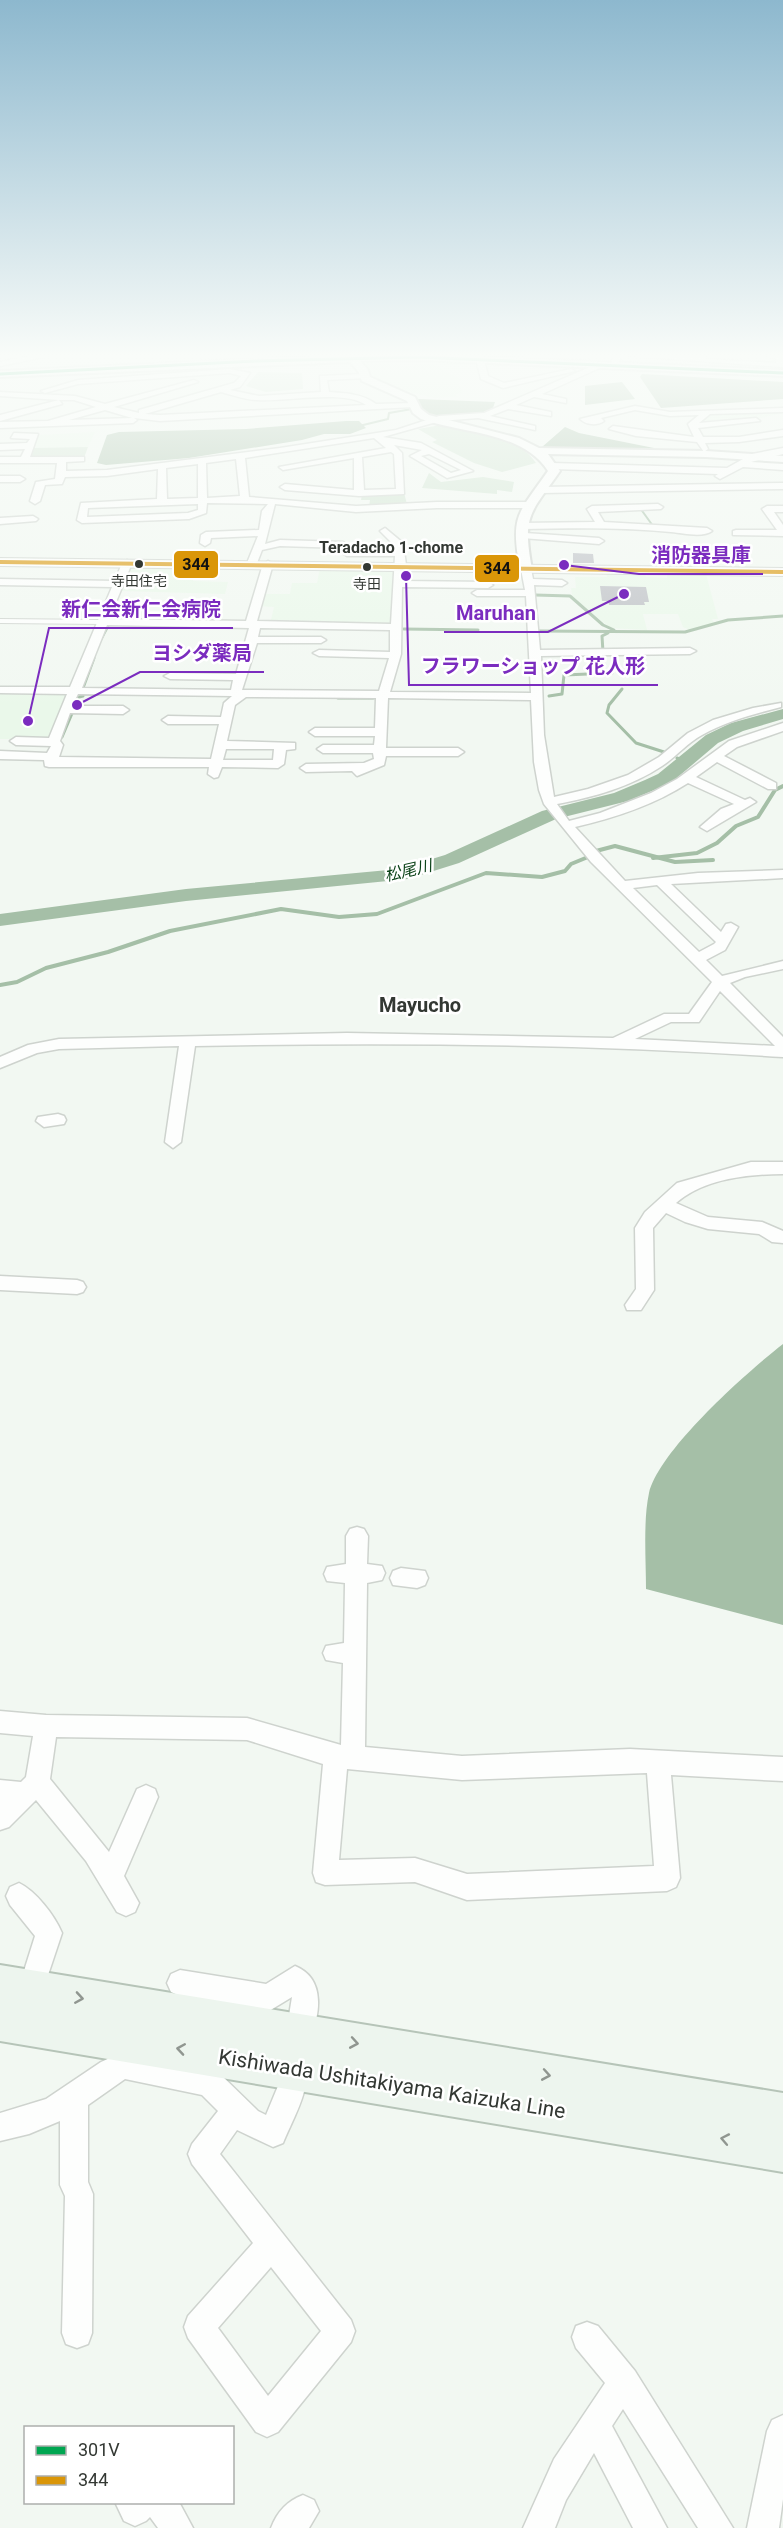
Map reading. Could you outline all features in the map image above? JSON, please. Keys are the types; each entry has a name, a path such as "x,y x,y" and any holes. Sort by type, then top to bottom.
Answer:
{"main road":[{"path":"0,562 127,563 256,555 268,564 399,556 528,581 783,572"},
{"name":"Kishiwada Ushitakiyama Kaizuka Line","path":"16,1988 296,2051 783,2150"},
{"name":"Kishiwada Ushitakiyama Kaizuka Line","path":"0,2020 296,2051 783,2115"}],"street":[{"path":"39,498 38,482 59,482 62,474"},
{"path":"119,494 120,474"},
{"path":"162,474 162,502"},
{"path":"202,474 204,501 203,511 189,516 82,520 84,505 119,494 162,502 204,501 245,499 287,502 340,508 335,516 368,518 412,514 408,506 529,505"},
{"path":"242,474 245,499"},
{"path":"284,474 287,502"},
{"path":"358,474 359,493"},
{"path":"285,487 359,493 401,492 400,474"},
{"path":"552,474 529,505 521,531 535,653 538,698 536,720 545,792 566,825 783,1046"},
{"path":"590,489 599,474"},
{"path":"700,487 724,474"},
{"path":"763,486 783,474"},
{"path":"1,475 20,479"},
{"path":"541,490 783,486"},
{"path":"437,505 441,516 449,516"},
{"path":"271,506 267,510 256,555 345,549 399,556"},
{"path":"602,526 592,509 658,507"},
{"path":"620,508 631,527"},
{"path":"736,533 751,535 783,533 768,509 783,509"},
{"path":"564,513 569,526"},
{"path":"140,528 141,518"},
{"path":"0,521 33,519"},
{"path":"521,531 569,526 707,531"},
{"path":"521,531 599,541"},
{"path":"205,543 206,535 263,533"},
{"path":"306,768 361,770 380,762 383,697 393,668 396,633 399,556 391,534"},
{"path":"358,547 399,556"},
{"path":"54,742 127,563"},
{"path":"255,625 251,622 255,600 268,564"},
{"path":"477,593 528,581 562,583"},
{"path":"0,582 118,584"},
{"path":"398,584 488,585"},
{"path":"0,621 255,625 396,633"},
{"path":"215,769 230,703 241,696 236,685 246,666 255,625"},
{"path":"335,638 396,633"},
{"path":"252,640 321,640"},
{"path":"589,653 586,641 631,641"},
{"path":"319,654 344,651 394,655"},
{"path":"535,653 688,651 690,666"},
{"path":"170,676 239,677"},
{"path":"0,690 538,698"},
{"path":"550,802 578,797 627,780 661,761 683,741 699,731 756,707 777,705"},
{"path":"69,709 123,710"},
{"path":"174,724 225,721"},
{"path":"566,825 629,807 687,778 715,756 744,739 783,727"},
{"path":"315,732 380,732"},
{"path":"16,741 54,742"},
{"path":"51,760 57,745 54,742"},
{"path":"5,757 51,760 190,761 215,769 278,764 286,746 220,745"},
{"path":"323,749 436,748 458,752"},
{"path":"715,756 767,786"},
{"path":"687,778 711,791 747,803 726,812 706,827"},
{"path":"623,885 659,880 783,874"},
{"path":"659,880 724,942"},
{"path":"697,958 724,942 731,927"},
{"path":"616,1043 669,1017 694,1019 703,1001 719,981 783,965"},
{"path":"0,1063 33,1049 59,1044 188,1040 370,1038 616,1043 783,1052"},
{"path":"173,1142 188,1040"},
{"path":"634,1305 645,1290 644,1228 651,1216 664,1204 683,1187 751,1168 783,1168"},
{"path":"664,1204 692,1218 762,1228 778,1237 783,1236"},
{"path":"0,1283 77,1287"},
{"path":"357,1536 355,1573 344,1653 344,1757 325,1873 415,1870 467,1887 667,1878 658,1764"},
{"path":"0,1722 46,1726 247,1729 344,1757 462,1768 630,1761 783,1769"},
{"path":"0,1818 20,1790 46,1726"},
{"path":"20,1790 95,1852 126,1903"},
{"path":"111,1877 146,1797"},
{"path":"16,1988 49,1933 19,1896"},
{"path":"0,2127 34,2120 74,2098 114,2068 125,2065 209,2083 248,2121 273,2133 292,2086 306,1991 295,1979 269,1998 180,1983"},
{"path":"74,2098 74,2185 79,2194 76,2333"},
{"path":"236,2109 202,2154 340,2331 267,2421 199,2327 272,2244"},
{"path":"587,2337 624,2382 717,2528"},
{"path":"539,2528 547,2502 624,2382"},
{"path":"593,2427 605,2442 651,2528"},
{"path":"763,2528 767,2499 783,2431"},
{"path":"160,2504 177,2528"}],"shaded area":[{"path":"429,474 441,482 483,477 514,482 512,492 497,490 497,494 422,488"},
{"path":"404,493 407,504 369,507 370,500 361,500 362,494"},
{"path":"197,565 193,581 228,582 225,594 121,591 130,566"},
{"path":"320,568 393,571 392,626 270,624 274,607 256,606 260,594 290,594 292,583 317,583"},
{"path":"606,572 644,573 646,577 667,578 667,573 706,574 718,619 712,619 714,623 690,630 683,627 678,614 643,614 647,630 610,628 572,596 571,588 576,588 575,577 607,577"},
{"path":"0,694 66,695 50,739 0,739"},
{"path":"783,1344 783,1625 646,1589 645,1541 649,1493 656,1475 669,1455 707,1412"}],"building":[{"path":"573,553 593,554 594,563 573,563"},
{"path":"600,586 646,587 649,602 644,602 645,605 609,605 608,601 602,601"}],"waterway":[{"path":"640,508 653,526"},
{"path":"535,595 570,596 603,625 614,630"},
{"path":"538,631 685,632 728,620 783,616"},
{"path":"101,639 109,624 114,624"},
{"path":"404,629 478,630"},
{"path":"603,652 602,636 608,633"},
{"path":"83,688 94,658"},
{"path":"549,696 562,694 564,675 612,673"},
{"path":"622,689 609,705 607,713 636,743 664,752"},
{"path":"80,694 98,694"},
{"path":"62,737 79,697 83,696"},
{"path":"338,698 373,698"},
{"name":"松尾川","path":"0,920 186,895 401,875 452,859 549,815 621,797 652,784 665,778 712,739 737,727 783,714"},
{"path":"677,758 684,761"},
{"path":"658,857 697,853 717,843 736,826 758,817 775,790 783,786"},
{"path":"596,851 615,846 658,857"},
{"path":"0,985 17,982 46,968 108,952 170,931 281,909 339,917 377,914 486,873 542,877 565,871 571,864 588,857"},
{"path":"653,858 658,857"},
{"path":"658,857 675,862 713,860"}],"transit line":[{"name":"344","path":"0,562 783,572"}],"place":[{"name":"寺田住宅","path":"139,564"},
{"name":"消防器具庫","path":"564,565"},
{"name":"寺田","path":"367,567"},
{"name":"フラワーショップ 花人形","path":"406,576"},
{"name":"Maruhan","path":"624,594"},
{"name":"ヨシダ薬局","path":"77,705"},
{"name":"新仁会新仁会病院","path":"28,721"}],"district":[{"name":"Teradacho 1-chome","path":"391,547"},
{"name":"Mayucho","path":"420,1005"}]}
